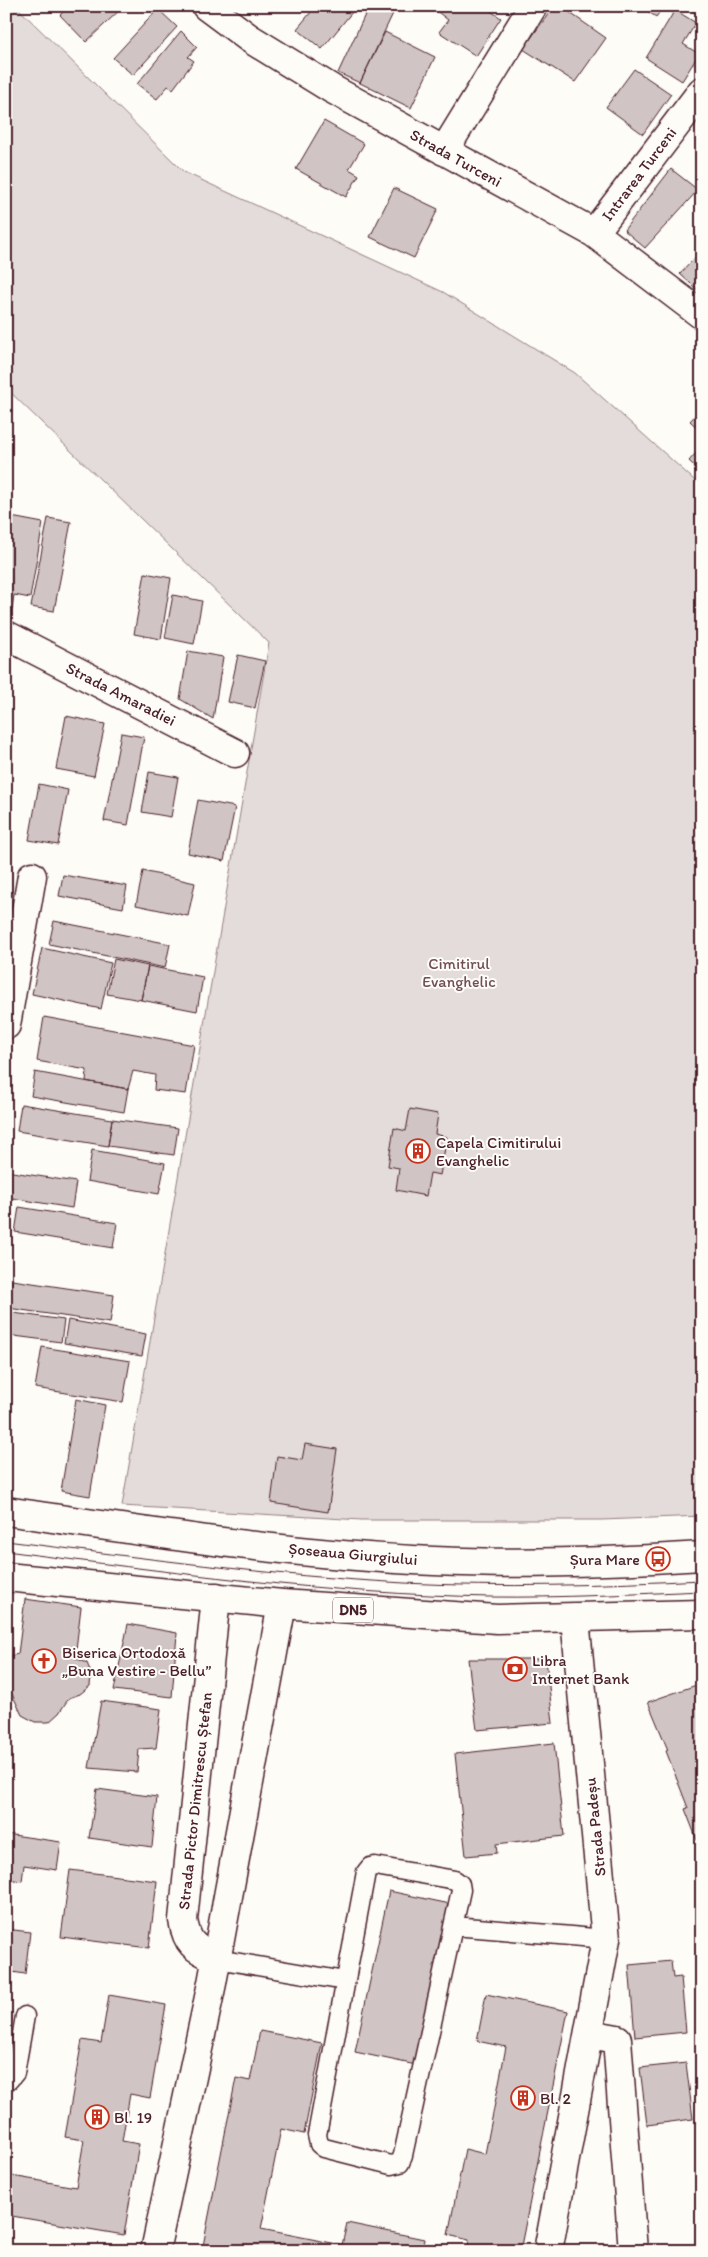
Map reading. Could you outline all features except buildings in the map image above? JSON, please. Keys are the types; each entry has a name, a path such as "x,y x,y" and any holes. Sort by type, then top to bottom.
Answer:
{"street":[{"path":"444,151 533,6"},
{"name":"Strada Turceni","path":"218,10 332,89 594,233 702,315"},
{"name":"Intrarea Turceni","path":"594,233 702,91"},
{"name":"Strada Amaradiei","path":"6,635 235,753"},
{"path":"6,1025 32,876"},
{"name":"Șoseaua Giurgiului","path":"6,1511 230,1543 432,1561 573,1563 702,1556"},
{"name":"DN5","path":"6,1577 282,1604 497,1619 702,1614"},
{"name":"Strada Pictor Dimitrescu Ștefan","path":"216,1597 183,1920 188,1940 195,1947 217,1959"},
{"path":"155,2251 217,1959 282,1604"},
{"name":"Strada Padeșu","path":"548,2251 606,1939 575,1618"},
{"path":"588,2034 617,2039 633,2251"}],"lane":[{"path":"375,1866 455,1880 460,1884 461,1890 454,1926 400,2163 391,2165 324,2148 319,2144 317,2135 366,1872 370,1867 375,1866"},
{"path":"454,1926 606,1939"},
{"path":"217,1959 345,1981"},
{"path":"6,2080 9,2080 16,2073 25,2016"}],"green space":[{"name":"Cimitirul Evanghelic","path":"6,6 16,6 184,172 443,292 575,373 702,487 702,1516 602,1520 362,1520 122,1506 269,643 6,388"}],"tram line":[{"path":"6,1541 254,1571 404,1583 553,1585 702,1580"},
{"path":"6,1551 248,1581 430,1595 544,1597 702,1591"}],"place":[{"name":"Capela Cimitirului Evanghelic","path":"418,1151"},
{"name":"Șura Mare","path":"658,1559"},
{"name":"Biserica Ortodoxă „Buna Vestire - Bellu”","path":"44,1661"},
{"name":"Libra Internet Bank","path":"515,1669"},
{"name":"Bl. 2","path":"523,2098"},
{"name":"Bl. 19","path":"97,2117"}]}
